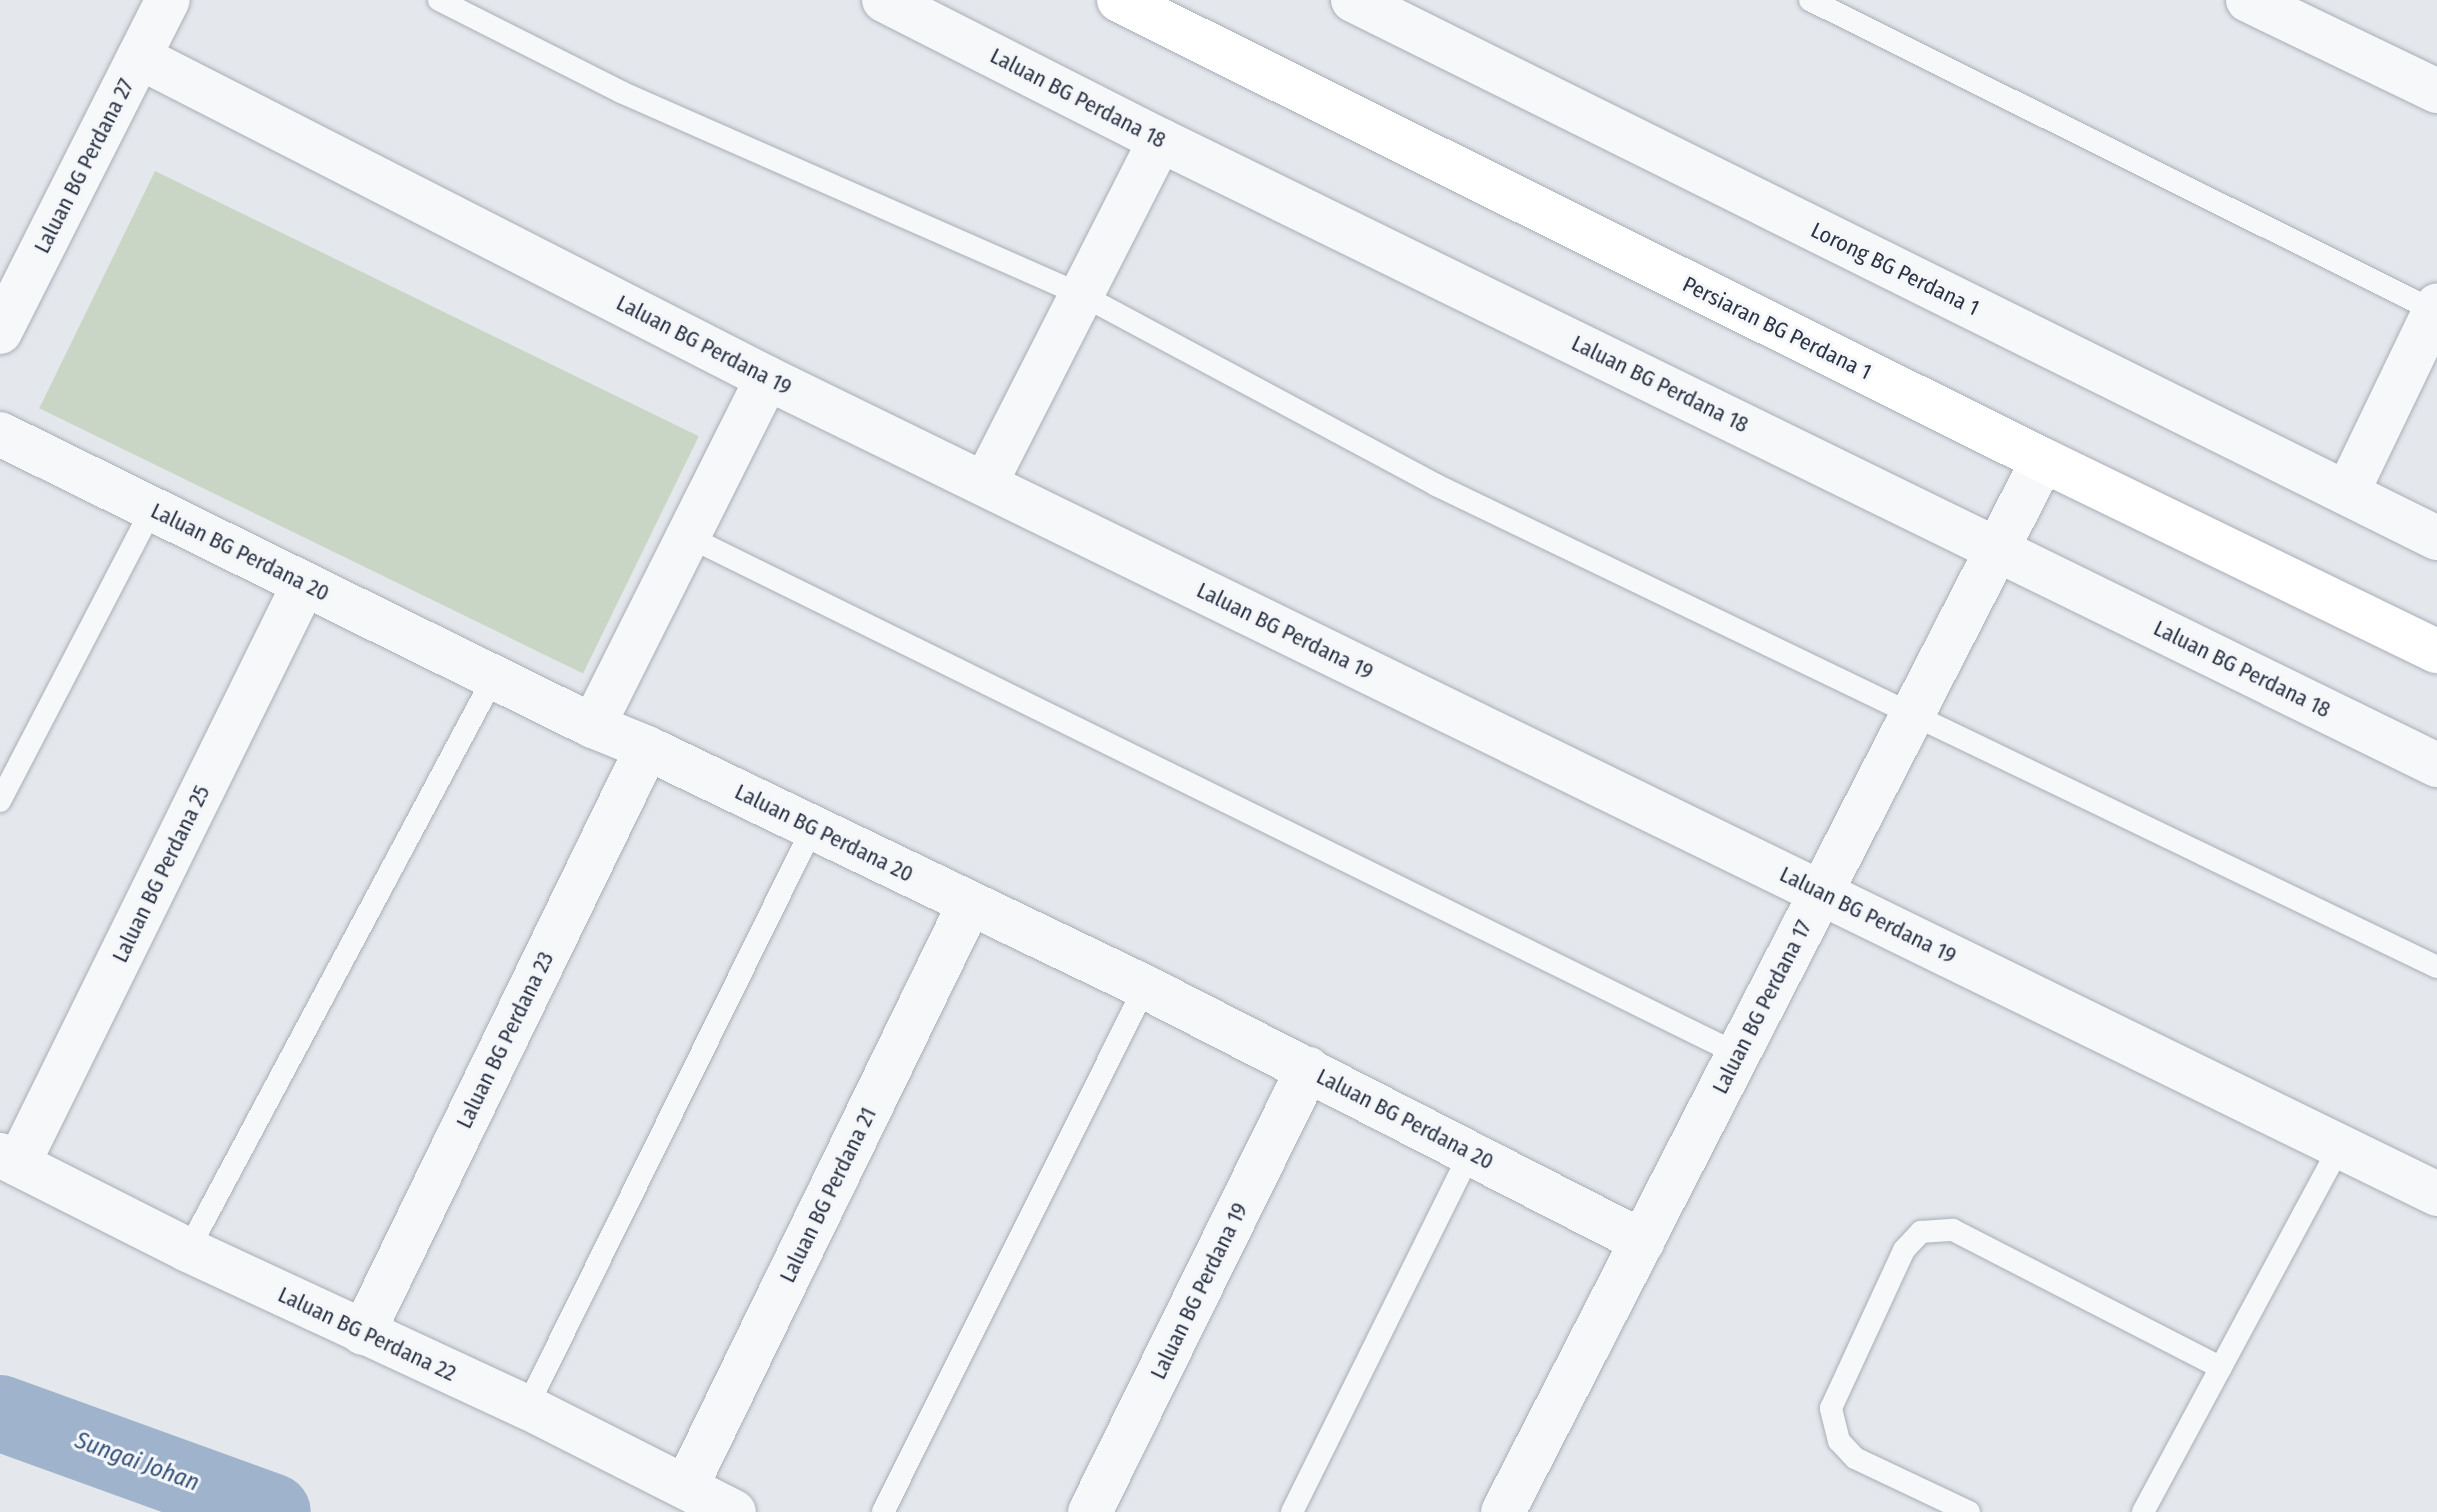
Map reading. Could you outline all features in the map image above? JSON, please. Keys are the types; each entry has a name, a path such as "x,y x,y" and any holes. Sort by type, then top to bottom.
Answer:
{"street":[{"name":"Laluan BG Perdana 27","path":"0,332 168,0"},
{"name":"Laluan BG Perdana 18","path":"884,0 1160,140 2437,765"},
{"name":"Persiaran BG Perdana 1","path":"1119,0 2043,460 2437,651"},
{"path":"2248,0 2437,91"},
{"name":"Lorong BG Perdana 1","path":"1374,5 2437,538"},
{"name":"Laluan BG Perdana 19","path":"139,57 767,378 2437,1194"},
{"path":"985,484 1160,140"},
{"path":"2347,493 2436,310"},
{"path":"593,726 767,378"},
{"name":"Laluan BG Perdana 20","path":"0,434 495,675 593,726 647,748 1145,987 1471,1151 1643,1242"},
{"name":"Laluan BG Perdana 17","path":"1503,1512 2043,460"},
{"name":"Laluan BG Perdana 25","path":"9,1160 304,584"},
{"name":"Laluan BG Perdana 23","path":"363,1333 647,748"},
{"name":"Laluan BG Perdana 21","path":"686,1487 970,903"},
{"name":"Laluan BG Perdana 19","path":"1090,1512 1308,1069"},
{"name":"Laluan BG Perdana 22","path":"9,1160 188,1250 527,1407 734,1512"}],"lane":[{"path":"439,0 621,92 1082,295 1436,485 2437,967"},
{"path":"1810,0 2436,310"},
{"path":"0,801 152,509"},
{"path":"687,536 1738,1054"},
{"path":"188,1250 495,675"},
{"path":"527,1407 813,827"},
{"path":"883,1512 1145,987"},
{"path":"2143,1512 2340,1146"},
{"path":"1292,1512 1471,1151"},
{"path":"1969,1512 1855,1458 1839,1441 1831,1408 1904,1250 1921,1232 1953,1230 2221,1368"}],"green space":[{"path":"155,171 699,436 583,673 39,408"}],"waterway":[{"name":"Sungai Johan","path":"0,1413 273,1512"}]}
